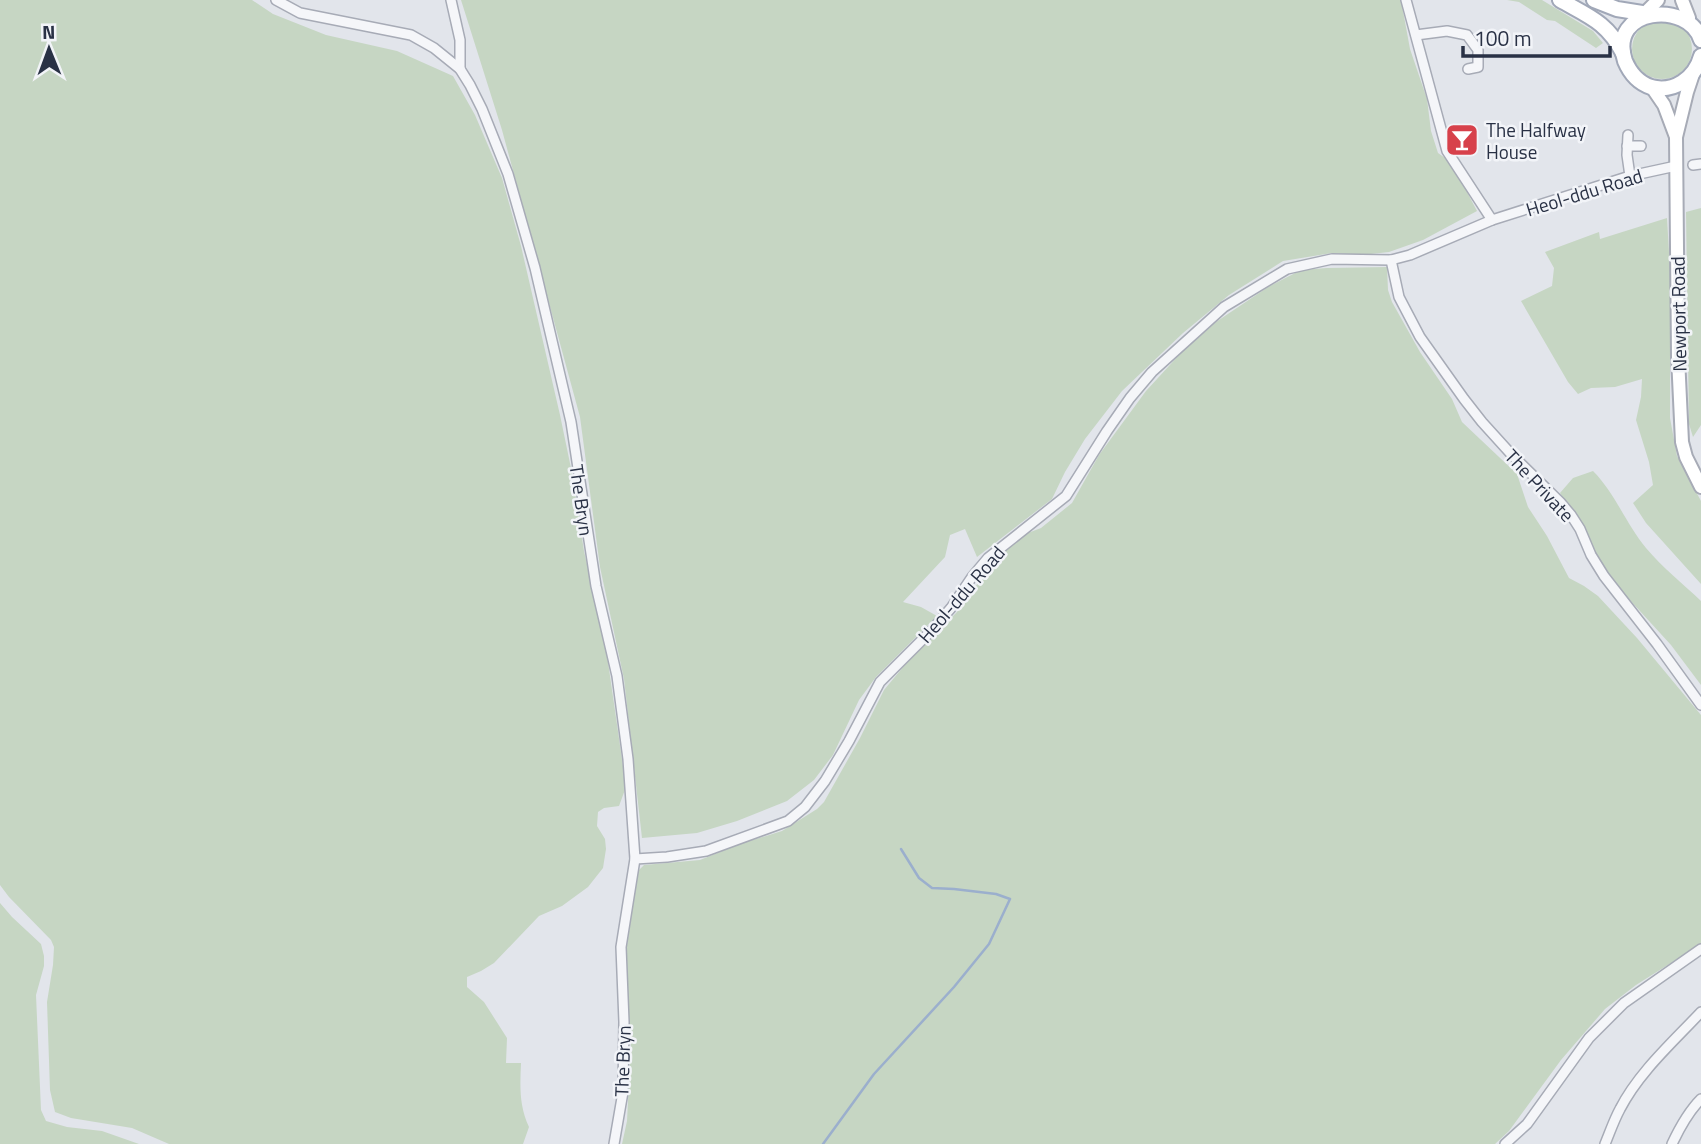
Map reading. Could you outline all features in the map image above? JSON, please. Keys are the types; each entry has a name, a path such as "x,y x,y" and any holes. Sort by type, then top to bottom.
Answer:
{"main road":[{"path":"1560,0 1608,29 1628,66 1644,84 1669,87 1683,82 1698,65"},
{"path":"1594,0 1617,9 1672,10 1694,22"},
{"path":"1682,0 1701,40"},
{"path":"1623,54 1625,35 1632,23 1649,8"},
{"name":"Newport Road","path":"1698,65 1687,92 1676,137 1676,166 1681,430 1686,457 1701,487"},
{"name":"Newport Road","path":"1651,86 1667,111 1676,137"}],"street":[{"name":"The Bryn","path":"276,0 300,13 411,35 434,48 460,69 470,85 508,174 535,268 571,422 596,586 617,676 628,759 635,859 621,947 623,1092 614,1144"},
{"path":"451,0 460,40 460,69"},
{"path":"1406,0 1447,151 1492,220"},
{"path":"1416,35 1447,31 1467,36 1478,50 1478,67 1468,69"},
{"path":"1628,135 1627,163 1630,176"},
{"path":"1627,146 1641,146"},
{"name":"Heol-ddu Road","path":"635,859 667,858 706,851 788,821 805,807 825,781 880,682 932,630 988,558 1066,496 1130,398 1152,372 1224,307 1287,269 1332,259 1391,260 1410,255 1492,220 1630,176 1676,166"},
{"name":"The Private","path":"1391,260 1399,297 1428,348 1464,400 1571,515 1604,576 1701,705"},
{"path":"1505,1144 1527,1124 1589,1038 1624,1003 1701,949"},
{"path":"1605,1144 1620,1108 1637,1083 1701,1012"},
{"path":"1672,1144 1693,1106 1701,1099"}],"green space":[{"path":"0,0 252,0 273,14 326,35 397,51 453,76 475,115 502,178 521,246 560,415 584,551 607,655 626,787 619,806 604,808 598,812 597,826 605,839 606,849 603,868 588,887 562,906 539,916 494,963 467,977 467,987 484,1002 507,1038 506,1063 521,1063 522,1104 529,1127 523,1144 169,1144 132,1128 71,1118 55,1112 50,1090 47,1002 54,947 51,940 0,885"},
{"path":"461,0 1401,0 1410,49 1427,99 1431,131 1438,153 1448,160 1457,173 1477,211 1423,240 1389,252 1362,255 1332,253 1283,261 1229,295 1183,333 1122,391 1085,439 1052,499 977,557 965,529 950,535 945,557 903,602 921,607 937,616 876,677 859,700 833,755 814,780 787,801 737,821 697,833 642,838 624,679 600,567 580,417 502,130"},
{"path":"1507,0 1542,0 1593,31 1603,43 1596,48 1555,21 1547,20 1519,2"},
{"path":"1656,19 1668,19 1684,27 1690,37 1690,61 1684,71 1668,79 1656,79 1640,71 1632,55 1632,43 1640,27"},
{"path":"1701,208 1701,425 1693,437 1689,424 1686,212"},
{"path":"1667,218 1670,269 1670,418 1677,456 1701,501 1701,584 1646,523 1633,503 1653,485 1636,420 1642,379 1615,387 1591,388 1578,394 1568,382 1521,301 1552,286 1554,268 1545,252 1599,232 1600,239"},
{"path":"1387,267 1388,290 1392,302 1420,352 1452,399 1462,422 1517,474 1528,507 1569,578 1598,596 1701,715 1701,944 1636,985 1605,1009 1561,1060 1509,1131 1495,1144 622,1144 627,1121 631,1041 626,952 638,871 644,865 700,860 782,831 817,809 824,802 884,690 957,612 989,568 1011,545 1041,528 1072,503 1099,455 1146,391 1179,355 1216,322 1268,287 1301,270"},
{"path":"1593,471 1608,489 1646,548 1701,601 1701,685 1671,645 1607,575 1594,554 1585,531 1560,493 1573,478"},
{"path":"0,903 41,944 44,956 36,995 41,1110 46,1121 67,1127 102,1131 139,1144 0,1144"}],"waterway":[{"path":"823,1144 874,1074 954,987 989,944 1010,899 996,894 932,888 919,878 901,849"}],"place":[{"name":"The Halfway House","path":"1462,140"}]}
